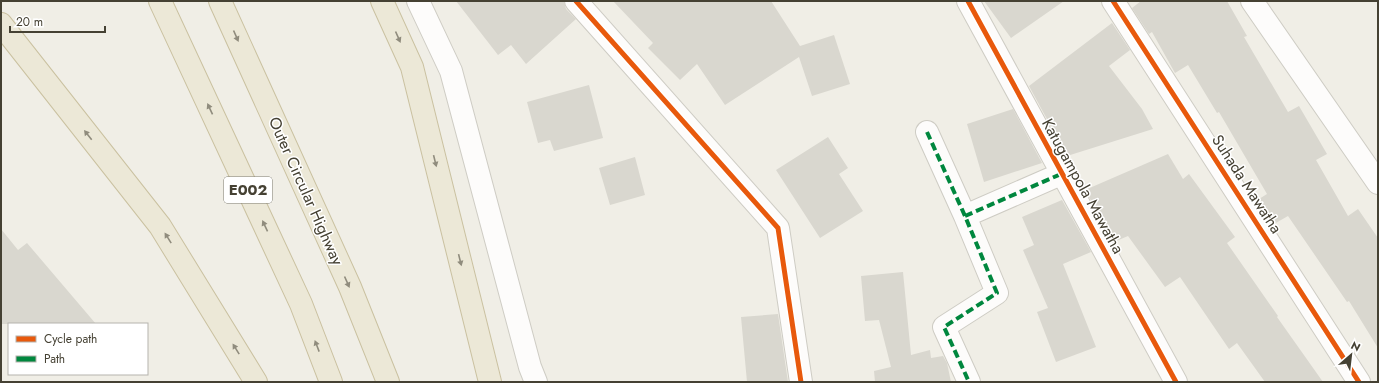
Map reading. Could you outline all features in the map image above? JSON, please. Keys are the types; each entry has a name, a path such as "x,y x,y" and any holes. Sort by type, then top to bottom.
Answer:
{"highway":[{"name":"E002","path":"160,1 301,304 331,382"},
{"name":"Outer Circular Highway","path":"220,1 350,287 388,382"},
{"path":"382,1 412,67 490,382"},
{"path":"1,24 160,226 256,382"}],"street":[{"path":"418,1 450,71 530,367 536,382"},
{"path":"576,1 778,228 801,382"},
{"name":"Katugampola Mawatha","path":"968,1 1061,174 1176,382"},
{"name":"Suhada Mawatha","path":"1113,1 1359,382"},
{"path":"1252,1 1378,183"},
{"path":"927,132 965,216 997,294 944,327 969,382"},
{"path":"965,216 1061,174"}],"building":[{"path":"456,1 564,1 566,9 576,19 526,64 511,45 498,55"},
{"path":"613,1 771,1 800,46 834,35 850,84 812,96 799,57 725,105 697,64 680,80 648,48 653,43"},
{"path":"984,1 1064,1 1011,38"},
{"path":"1141,1 1227,1 1247,36 1244,37 1288,112 1299,106 1327,154 1316,160 1348,216 1358,209 1378,238 1378,348 1349,301 1347,302 1288,216 1274,224 1259,199 1267,194 1219,112 1217,113 1188,65 1175,73 1152,32 1149,34 1132,8"},
{"path":"1112,23 1130,50 1109,66 1142,109 1153,129 1067,156 1029,86"},
{"path":"589,85 603,138 554,151 550,140 538,143 527,102"},
{"path":"1013,109 1042,163 984,182 967,124"},
{"path":"828,137 848,168 839,174 863,211 820,238 776,170"},
{"path":"1168,154 1183,179 1189,174 1235,237 1227,243 1323,382 1265,382 1237,343 1229,349 1180,277 1165,287 1128,236 1114,242 1085,190"},
{"path":"635,157 645,195 610,205 599,168"},
{"path":"1062,200 1091,252 1063,264 1096,347 1056,362 1037,312 1048,308 1023,250 1034,245 1022,217"},
{"path":"1,229 18,250 27,243 95,323 1,324"},
{"path":"903,272 911,355 930,350 931,358 943,356 947,363 951,382 875,382 874,371 891,367 879,320 865,321 861,276"},
{"path":"778,314 788,382 747,382 741,317"}],"marked path":[{"path":"927,132 965,216 997,293 944,327 969,382"},
{"path":"965,216 1061,174"}],"cycle path":[{"path":"576,1 778,228 801,382"},
{"path":"968,1 1176,382"},
{"path":"1113,1 1359,382"}]}
